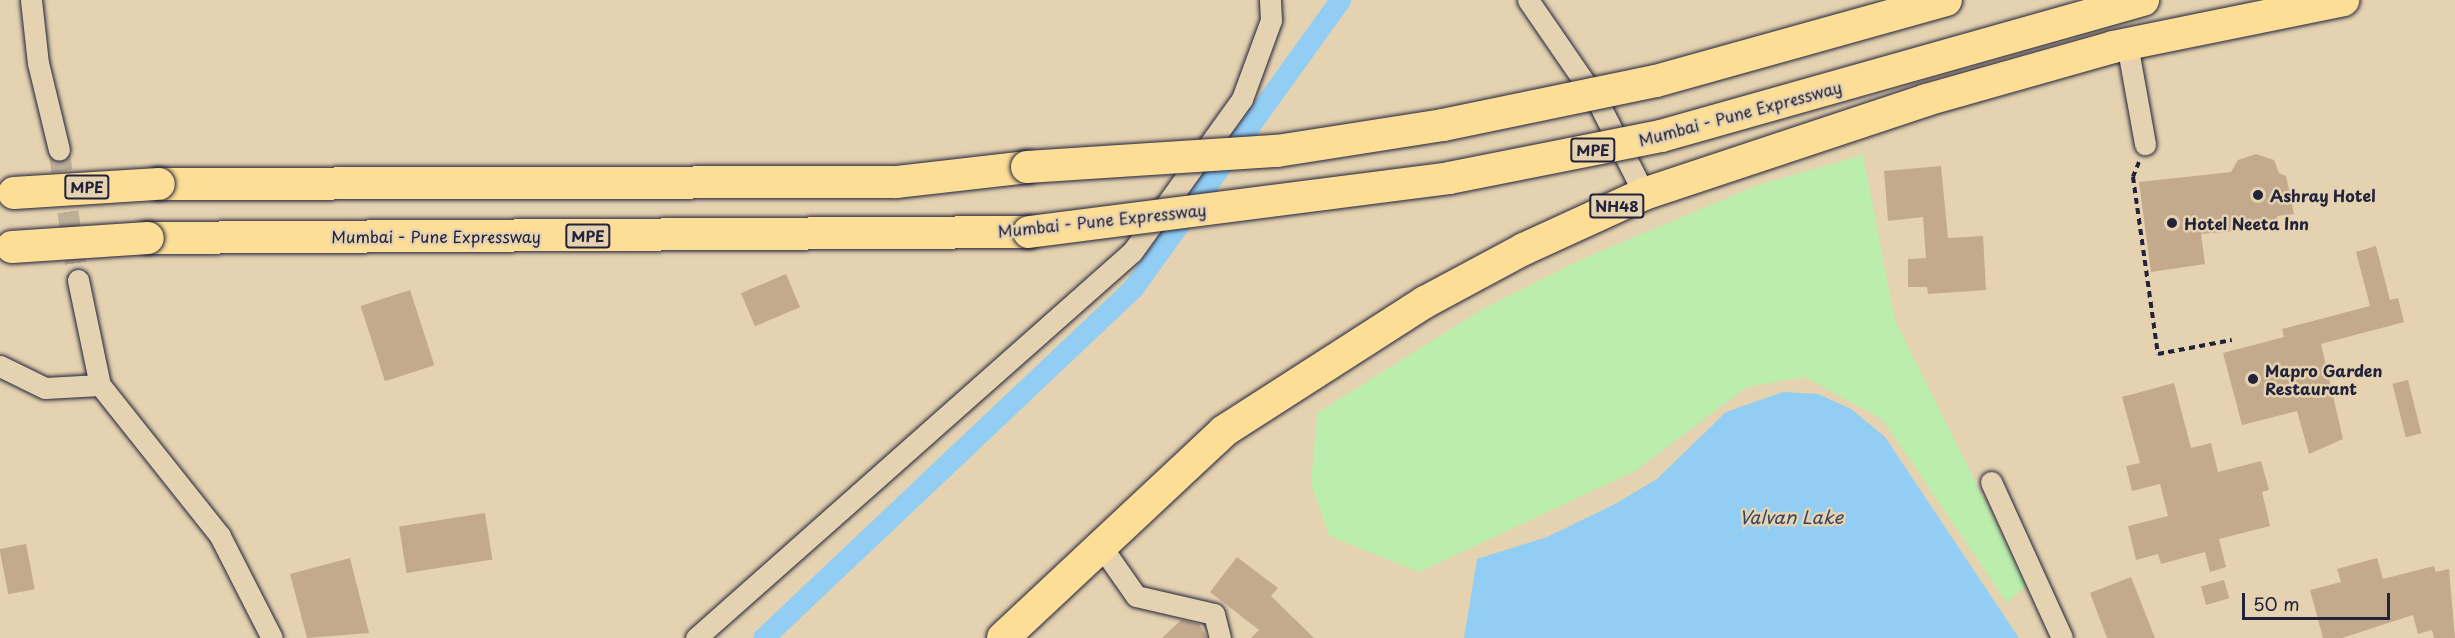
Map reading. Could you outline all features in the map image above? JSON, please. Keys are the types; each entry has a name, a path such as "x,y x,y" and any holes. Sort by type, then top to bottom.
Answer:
{"highway":[{"name":"MPE","path":"7,193 159,184 896,182 1027,167 1277,151 1443,125 1656,81 1946,0"},
{"name":"Mumbai - Pune Expressway","path":"6,247 148,238 1029,232 1449,178 1661,136 2143,0"},
{"name":"NH48","path":"1003,638 1224,431 1331,360 1514,255 1644,194 1926,100 2127,44 2329,1"}],"street":[{"path":"31,0 39,63 59,150"},
{"path":"696,638 1132,252 1242,99 1271,20 1270,0"},
{"path":"1528,0 1598,102 1644,194"},
{"path":"2127,44 2145,144"},
{"path":"78,280 100,385 220,536 272,638"},
{"path":"0,366 45,388 100,385"},
{"path":"1990,482 2062,638"},
{"path":"1101,546 1136,596 1214,614 1220,638"}],"path":[{"path":"2145,144 2133,177 2158,354 2232,340"}],"green space":[{"path":"1863,155 1895,320 2027,585 2007,603 1883,420 1805,377 1747,387 1635,471 1419,572 1329,536 1311,483 1317,413 1483,309 1578,261 1758,185"}],"water":[{"name":"Valvan Lake","path":"1783,392 1818,394 1851,409 1885,437 2019,638 1464,638 1477,559 1547,537 1615,504 1657,479 1726,412"}],"building":[{"path":"2256,154 2274,160 2279,173 2286,176 2294,214 2277,216 2278,227 2201,234 2205,264 2151,272 2139,182 2231,172 2238,160"},
{"path":"1941,166 1948,238 1983,236 1986,290 1928,294 1927,287 1908,287 1908,259 1926,258 1923,217 1888,221 1884,171"},
{"path":"2376,246 2390,300 2398,298 2404,322 2321,344 2343,439 2309,454 2297,411 2242,425 2223,353 2284,337 2282,329 2370,306 2356,252"},
{"path":"786,274 800,307 755,326 741,293"},
{"path":"410,290 434,365 385,381 361,306"},
{"path":"2408,380 2421,433 2406,437 2392,384"},
{"path":"2174,383 2191,448 2211,443 2218,472 2261,461 2269,490 2262,492 2270,526 2219,539 2226,567 2210,572 2205,552 2161,564 2158,554 2136,560 2128,526 2168,516 2160,484 2132,491 2126,466 2140,463 2122,397"},
{"path":"485,513 492,559 406,573 399,527"},
{"path":"26,544 35,589 8,594 0,549"},
{"path":"1237,557 1278,588 1271,596 1314,638 1251,638 1259,630 1210,592"},
{"path":"350,558 369,633 307,638 290,574"},
{"path":"2377,558 2383,579 2434,566 2436,572 2449,569 2455,638 2434,638 2432,630 2418,634 2413,615 2342,638 2323,638 2310,590 2341,582 2337,569"},
{"path":"2131,577 2155,638 2107,638 2090,593"},
{"path":"2224,580 2229,598 2206,605 2201,587"},
{"path":"1181,620 1199,624 1207,638 1162,638"}],"waterway":[{"path":"763,638 1133,288 1340,0"}],"tunnel":[{"path":"59,150 78,280"}],"place":[{"name":"Ashray Hotel","path":"2258,195"},
{"name":"Hotel Neeta Inn","path":"2172,223"},
{"name":"Mapro Garden Restaurant","path":"2253,379"}]}
